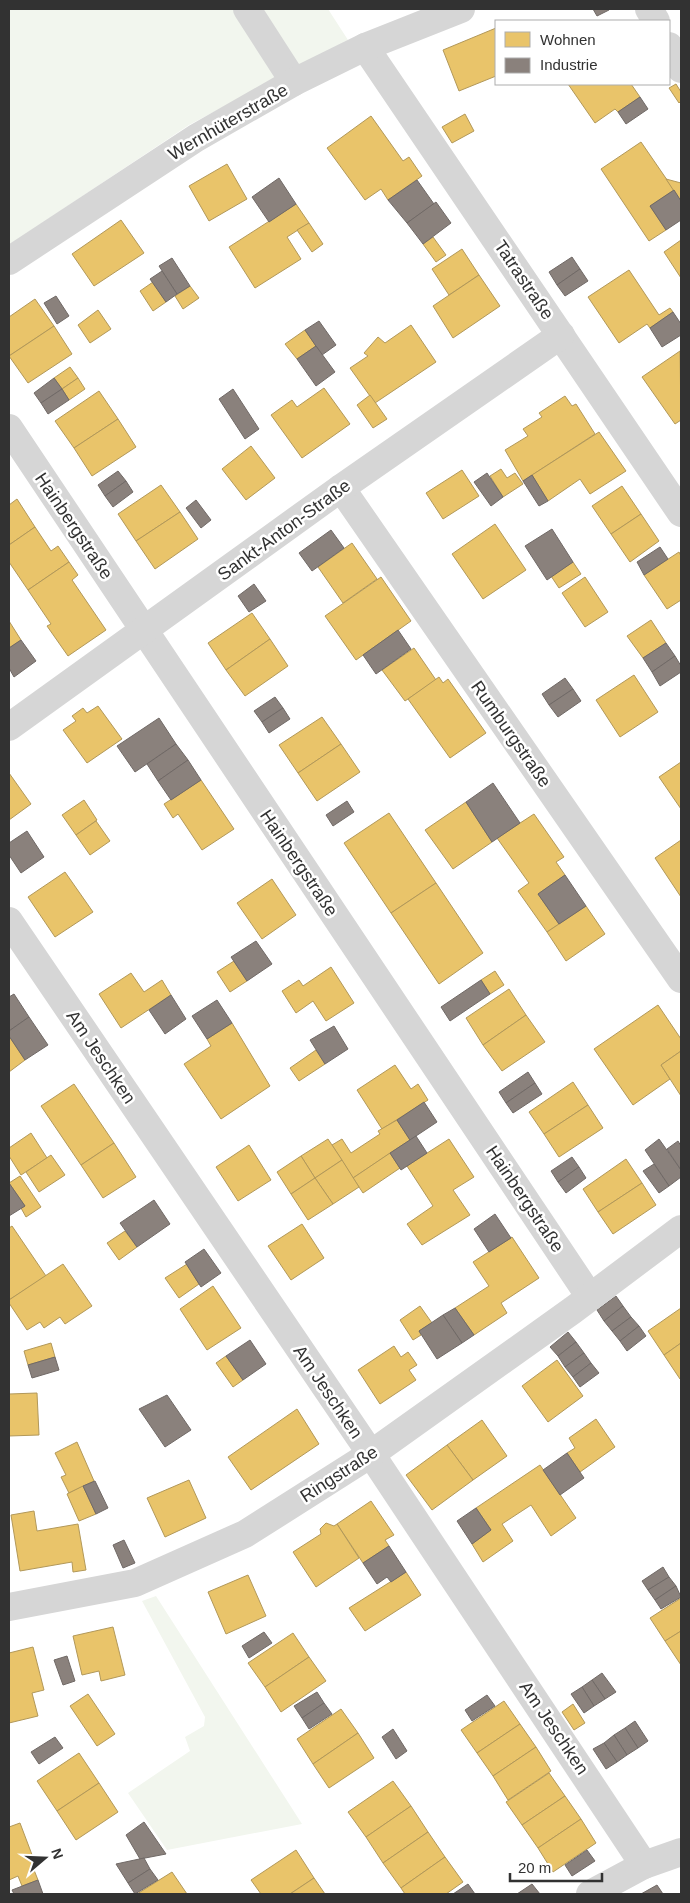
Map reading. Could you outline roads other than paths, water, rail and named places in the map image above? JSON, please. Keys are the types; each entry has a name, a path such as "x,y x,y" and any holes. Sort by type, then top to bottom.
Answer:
{"street":[{"path":"247,9 294,82"},
{"name":"Wernhüterstraße","path":"9,260 196,138 294,82 365,47 461,9"},
{"name":"Tatrastraße","path":"365,47 681,513"},
{"path":"670,48 681,69"},
{"name":"Sankt-Anton-Straße","path":"9,727 341,488 561,334"},
{"name":"Hainbergstraße","path":"9,428 590,1297"},
{"name":"Rumburgstraße","path":"341,488 681,979"},
{"name":"Am Jeschken","path":"9,921 371,1454 644,1865"},
{"name":"Ringstraße","path":"9,1607 135,1583 245,1534 371,1454 590,1297 681,1229"},
{"path":"590,1894 644,1865 681,1852"}]}
